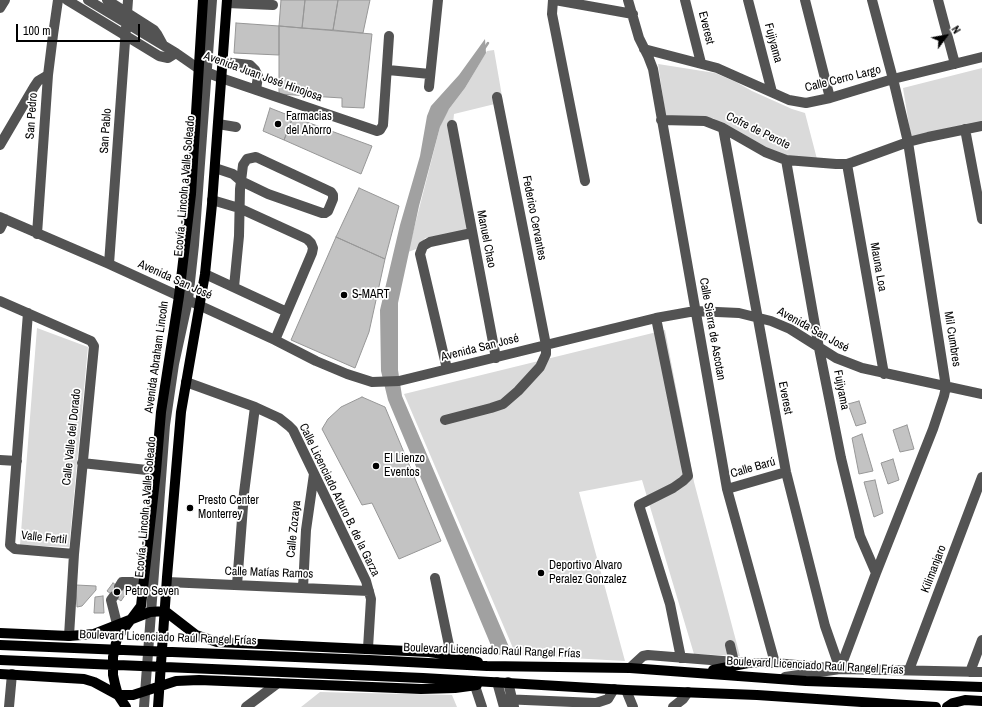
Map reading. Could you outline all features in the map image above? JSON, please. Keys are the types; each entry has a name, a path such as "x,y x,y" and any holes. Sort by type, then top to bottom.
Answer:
{"main road":[{"name":"Avenida Abraham Lincoln","path":"126,707 118,695 113,675 113,657 117,638 141,606 161,412 190,301 191,194 210,74 203,0"},
{"path":"158,707 151,689 157,611 167,582 181,412 186,382 190,301 205,274 218,124 210,74 223,62 224,1"},
{"path":"0,633 65,636 94,634 132,618 157,611 178,620 196,635 217,642 429,652 467,658 487,666"},
{"path":"28,634 44,644 46,649 45,663 30,675"},
{"path":"57,677 52,667 51,646 65,636"},
{"path":"267,644 262,649 257,663 262,677 273,683"},
{"name":"Boulevard Licenciado Raúl Rangel Frías","path":"0,645 487,666 630,668 829,682 982,687"},
{"path":"273,683 283,675 284,662 279,645"},
{"path":"0,660 499,682 626,690 688,692 828,703 936,707"},
{"path":"701,673 748,663"},
{"path":"0,674 84,679 94,682 118,695 133,695 176,681 199,680 421,689 475,686 499,682"},
{"path":"948,707 965,700 982,701"}],"street":[{"path":"0,8 5,0"},
{"name":"San Pedro","path":"37,234 48,75 58,0"},
{"path":"67,0 164,58 172,56 176,52"},
{"name":"Avenida Juan José Hinojosa","path":"88,0 210,74 377,131 380,130 384,121 388,70"},
{"name":"Avenida Juan José Hinojosa","path":"107,0 154,30 159,36 163,45"},
{"name":"San Pablo","path":"109,264 128,0"},
{"path":"149,707 171,424 198,256 210,74 212,0"},
{"path":"429,87 438,0"},
{"path":"585,181 552,14 554,0 633,14"},
{"name":"Calle Sierra de Ascotan","path":"628,0 639,38 648,56 652,69 727,489 775,663"},
{"name":"Everest","path":"685,0 701,63"},
{"name":"Fujiyama","path":"748,0 772,92"},
{"path":"805,0 830,98"},
{"name":"Mil Cumbres","path":"840,669 933,429 946,387 908,142 872,0"},
{"path":"938,0 955,64"},
{"path":"210,74 224,1 244,5 273,5"},
{"path":"389,36 388,70 430,74"},
{"name":"Calle Cerro Largo","path":"644,49 727,71 789,100 798,102 811,102 830,98 893,79 982,57"},
{"path":"223,62 250,65 258,76 256,90"},
{"path":"0,145 38,81 48,75"},
{"name":"Federico Cervantes","path":"497,97 546,344"},
{"name":"Cofre de Perote","path":"661,120 705,121 723,128 765,152 786,160 847,164 908,142 982,126"},
{"path":"218,124 236,127"},
{"name":"Manuel Chao","path":"452,126 496,358"},
{"name":"Everest","path":"723,128 786,472 825,626 840,669"},
{"path":"965,129 982,219"},
{"path":"215,168 233,174 241,181 268,194 325,214 328,211 333,199 331,192 256,158 250,157 244,161 241,181 239,236 234,287"},
{"name":"Fujiyama","path":"786,160 840,458 855,520 866,553 876,573"},
{"name":"Mauna Loa","path":"847,164 884,374"},
{"path":"212,200 239,208 307,239 311,243 313,248 312,253 275,340"},
{"path":"0,229 2,218"},
{"name":"Avenida San José","path":"2,218 109,264 275,340 316,361 347,374 372,382 399,381 496,358 546,344 656,318 695,311 739,313 757,316 790,329 819,348 848,364 884,374 982,394"},
{"path":"447,369 420,254 424,246 430,242 472,233"},
{"path":"205,274 287,312"},
{"name":"Calle Valle del Dorado","path":"0,301 91,341 94,346 65,636"},
{"path":"0,460 17,461 28,313"},
{"path":"656,318 688,476 674,488 639,505 670,604 682,658"},
{"path":"445,420 503,404 518,391 543,363 546,354 546,344"},
{"name":"Calle Licenciado Arturo B. de la Garza","path":"186,382 255,407 279,418 289,426 297,437 366,581 369,591 371,610 368,648"},
{"path":"237,585 244,494 255,407"},
{"name":"Valle Fertil","path":"17,461 9,542 11,547 15,549 74,554"},
{"path":"82,463 156,470"},
{"name":"Calle Barú","path":"727,489 786,472"},
{"name":"Calle Zozaya","path":"303,588 306,530 314,474"},
{"name":"Kilimanjaro","path":"909,670 982,477"},
{"path":"435,578 451,655"},
{"path":"116,624 111,600 122,582 144,582"},
{"name":"Calle Matías Ramos","path":"167,582 369,591"},
{"path":"970,672 982,640"},
{"path":"730,645 734,662"},
{"path":"630,668 643,656 648,655 748,663 775,663 840,669"},
{"path":"777,678 840,669"},
{"name":"Boulevard Licenciado Raúl Rangel Frías","path":"840,669 982,672"},
{"path":"9,707 12,674"},
{"path":"499,682 508,703 596,703 608,699 614,689"},
{"path":"246,707 273,683"},
{"path":"475,686 482,707"},
{"path":"144,707 151,689"},
{"path":"626,690 632,707"},
{"path":"673,707 683,699 688,692"}],"shaded area":[{"path":"485,39 486,53 465,88 449,109 440,127 419,206 398,303 398,370 402,396 512,654 495,655 388,400 381,371 380,310 400,225 420,156 427,116 431,106 459,75"},
{"path":"494,50 503,102 454,114 453,124 468,232 425,238 419,248 408,252 440,127 444,117 465,88 487,51"},
{"path":"658,64 715,73 792,109 805,113 817,159 793,159 756,145 713,118 666,118"},
{"path":"982,68 982,124 911,137 903,88"},
{"path":"37,328 88,347 69,547 20,545"},
{"name":"Deportivo Alvaro Peralez Gonzalez","path":"665,330 694,482 740,656 694,654 642,480 579,492 625,661 516,655 404,394"},
{"path":"320,692 452,695 457,707 301,707"}],"building":[{"path":"281,0 305,0 302,28 279,26"},
{"path":"305,0 338,0 333,30 302,28"},
{"path":"338,0 370,0 363,33 333,30"},
{"path":"236,23 279,26 279,55 234,53"},
{"path":"279,26 372,34 364,108 342,107 342,98 279,94"},
{"name":"Farmacias del Ahorro","path":"270,108 293,117 284,140 263,131"},
{"path":"293,117 372,146 361,174 284,140"},
{"path":"359,188 399,206 385,259 336,237"},
{"name":"S-MART","path":"336,237 385,259 369,332 355,368 291,340"},
{"name":"El Lienzo Eventos","path":"362,397 385,407 441,541 399,559 372,503 362,505 322,429 328,419 341,407"},
{"path":"859,401 866,423 856,426 848,404"},
{"path":"907,425 914,449 900,452 893,430"},
{"path":"862,434 873,471 859,474 852,438"},
{"path":"893,459 899,480 888,484 881,463"},
{"path":"875,480 883,513 874,517 864,482"},
{"name":"Petro Seven","path":"113,583 127,592 121,601 107,591"},
{"path":"76,585 96,586 96,590 82,606 77,607"},
{"name":"Petro Seven","path":"103,596 104,613 94,613 95,597"}],"waterway":[{"path":"484,49 488,43"}],"place":[{"name":"Farmacias del Ahorro","path":"278,124"},
{"name":"S-MART","path":"344,295"},
{"name":"El Lienzo Eventos","path":"376,466"},
{"name":"Presto Center Monterrey","path":"190,508"},
{"name":"Deportivo Alvaro Peralez Gonzalez","path":"541,573"},
{"name":"Petro Seven","path":"117,592"}]}
